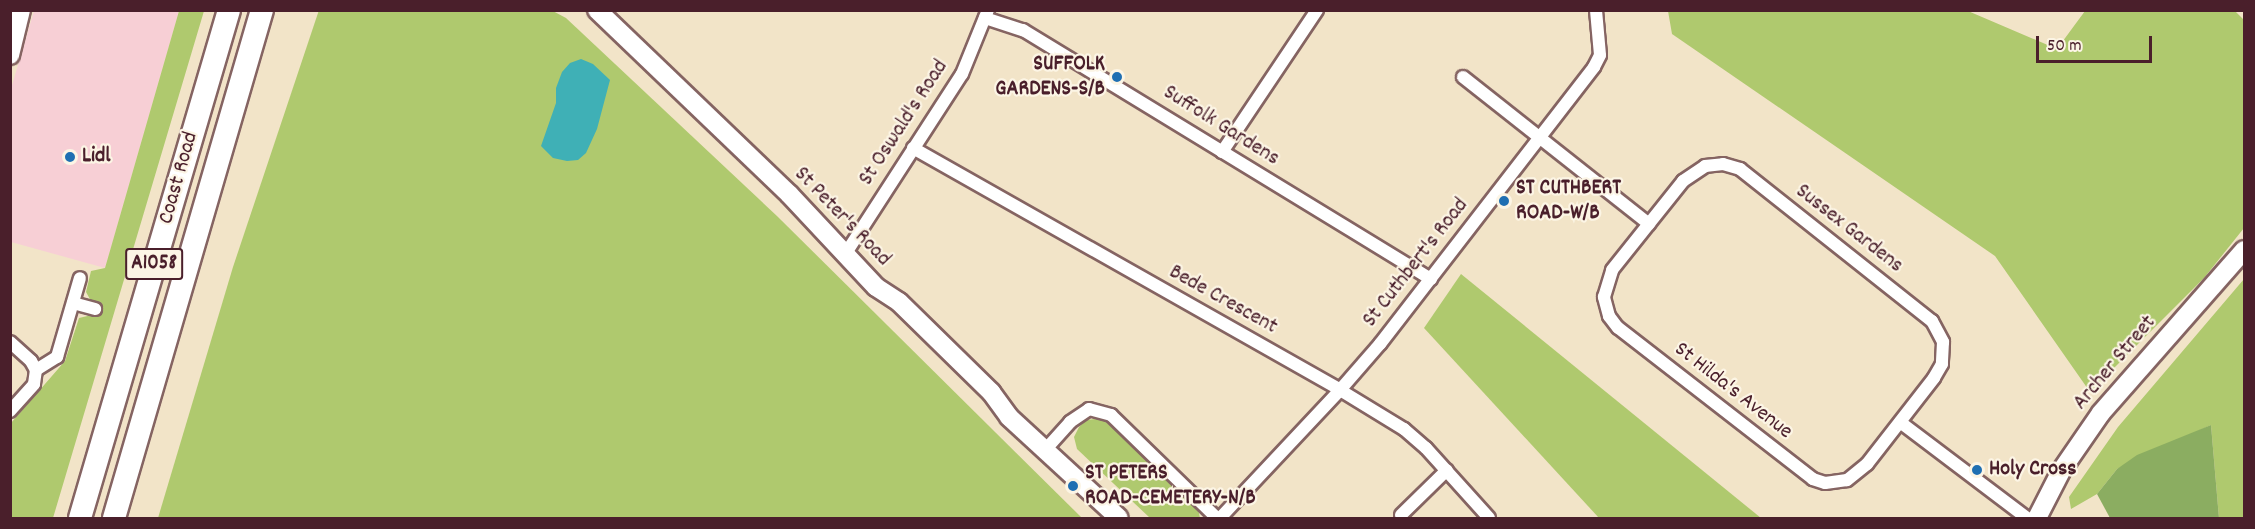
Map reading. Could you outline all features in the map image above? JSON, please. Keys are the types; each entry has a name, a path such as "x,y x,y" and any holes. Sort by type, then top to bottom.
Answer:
{"highway":[{"name":"Coast Road","path":"80,519 229,10"},
{"name":"Coast Road","path":"114,519 178,292 262,10"},
{"path":"178,292 275,10"}],"street":[{"path":"10,55 21,10"},
{"path":"1222,152 1317,10"},
{"name":"St Cuthbert's Road","path":"1218,519 1340,390 1431,279 1540,137 1600,55 1596,10"},
{"name":"St Peter's Road","path":"597,13 789,194 876,287 899,302 992,392 1009,417 1119,519"},
{"name":"Suffolk Gardens","path":"987,14 1023,30 1431,279"},
{"name":"St Oswald's Road","path":"846,254 962,74 987,14"},
{"path":"1463,76 1649,224"},
{"name":"Bede Crescent","path":"913,148 1340,390 1404,429 1447,470 1489,519"},
{"name":"Sussex Gardens","path":"1649,224 1693,172 1705,166 1723,164 1740,169 1904,298 1932,321 1943,342 1944,353 1934,378 1900,422"},
{"name":"St Hilda's Avenue","path":"1649,224 1612,270 1607,281 1604,297 1609,316 1618,328 1813,479 1837,483 1857,474 1900,422"},
{"name":"Archer Street","path":"2037,519 2061,471 2102,413 2244,250"},
{"path":"36,370 57,357 81,278"},
{"path":"73,303 95,309"},
{"path":"10,342 31,361 36,370 34,384 10,411"},
{"path":"1046,449 1070,422 1089,409 1111,415 1218,519"},
{"path":"1900,422 2027,519"},
{"path":"1401,515 1447,470"}],"shaded area":[{"path":"34,11 179,11 105,268 11,242 10,92"}],"green space":[{"path":"319,10 551,10 566,18 778,217 1082,518 158,518 233,267"},
{"path":"179,11 204,11 53,518 11,518 11,423 65,361 79,318 96,314 99,304 91,301 86,292 91,271 105,268"},
{"path":"1668,11 1968,11 2057,49 2085,11 2235,11 2244,20 2244,228 2204,278 2090,392 1995,256 1672,34"},
{"path":"1461,274 1761,518 1599,518 1424,328"},
{"path":"2244,279 2244,518 2219,518 2211,425 2117,469 2097,494 2071,509 2069,497 2118,427"},
{"path":"1086,420 1104,420 1197,504 1200,518 1150,518 1077,449 1074,437 1079,427"},
{"path":"2211,425 2219,518 2110,518 2097,494 2117,469 2137,455"}],"water":[{"path":"581,59 593,64 610,80 597,129 586,153 578,160 567,161 553,158 541,146 556,103 556,88 562,72 570,63"}],"place":[{"name":"SUFFOLK GARDENS-S/B","path":"1117,77"},
{"name":"Lidl","path":"70,157"},
{"name":"ST CUTHBERT ROAD-W/B","path":"1504,201"},
{"name":"Holy Cross","path":"1977,470"},
{"name":"ST PETERS ROAD-CEMETERY-N/B","path":"1073,486"}]}
